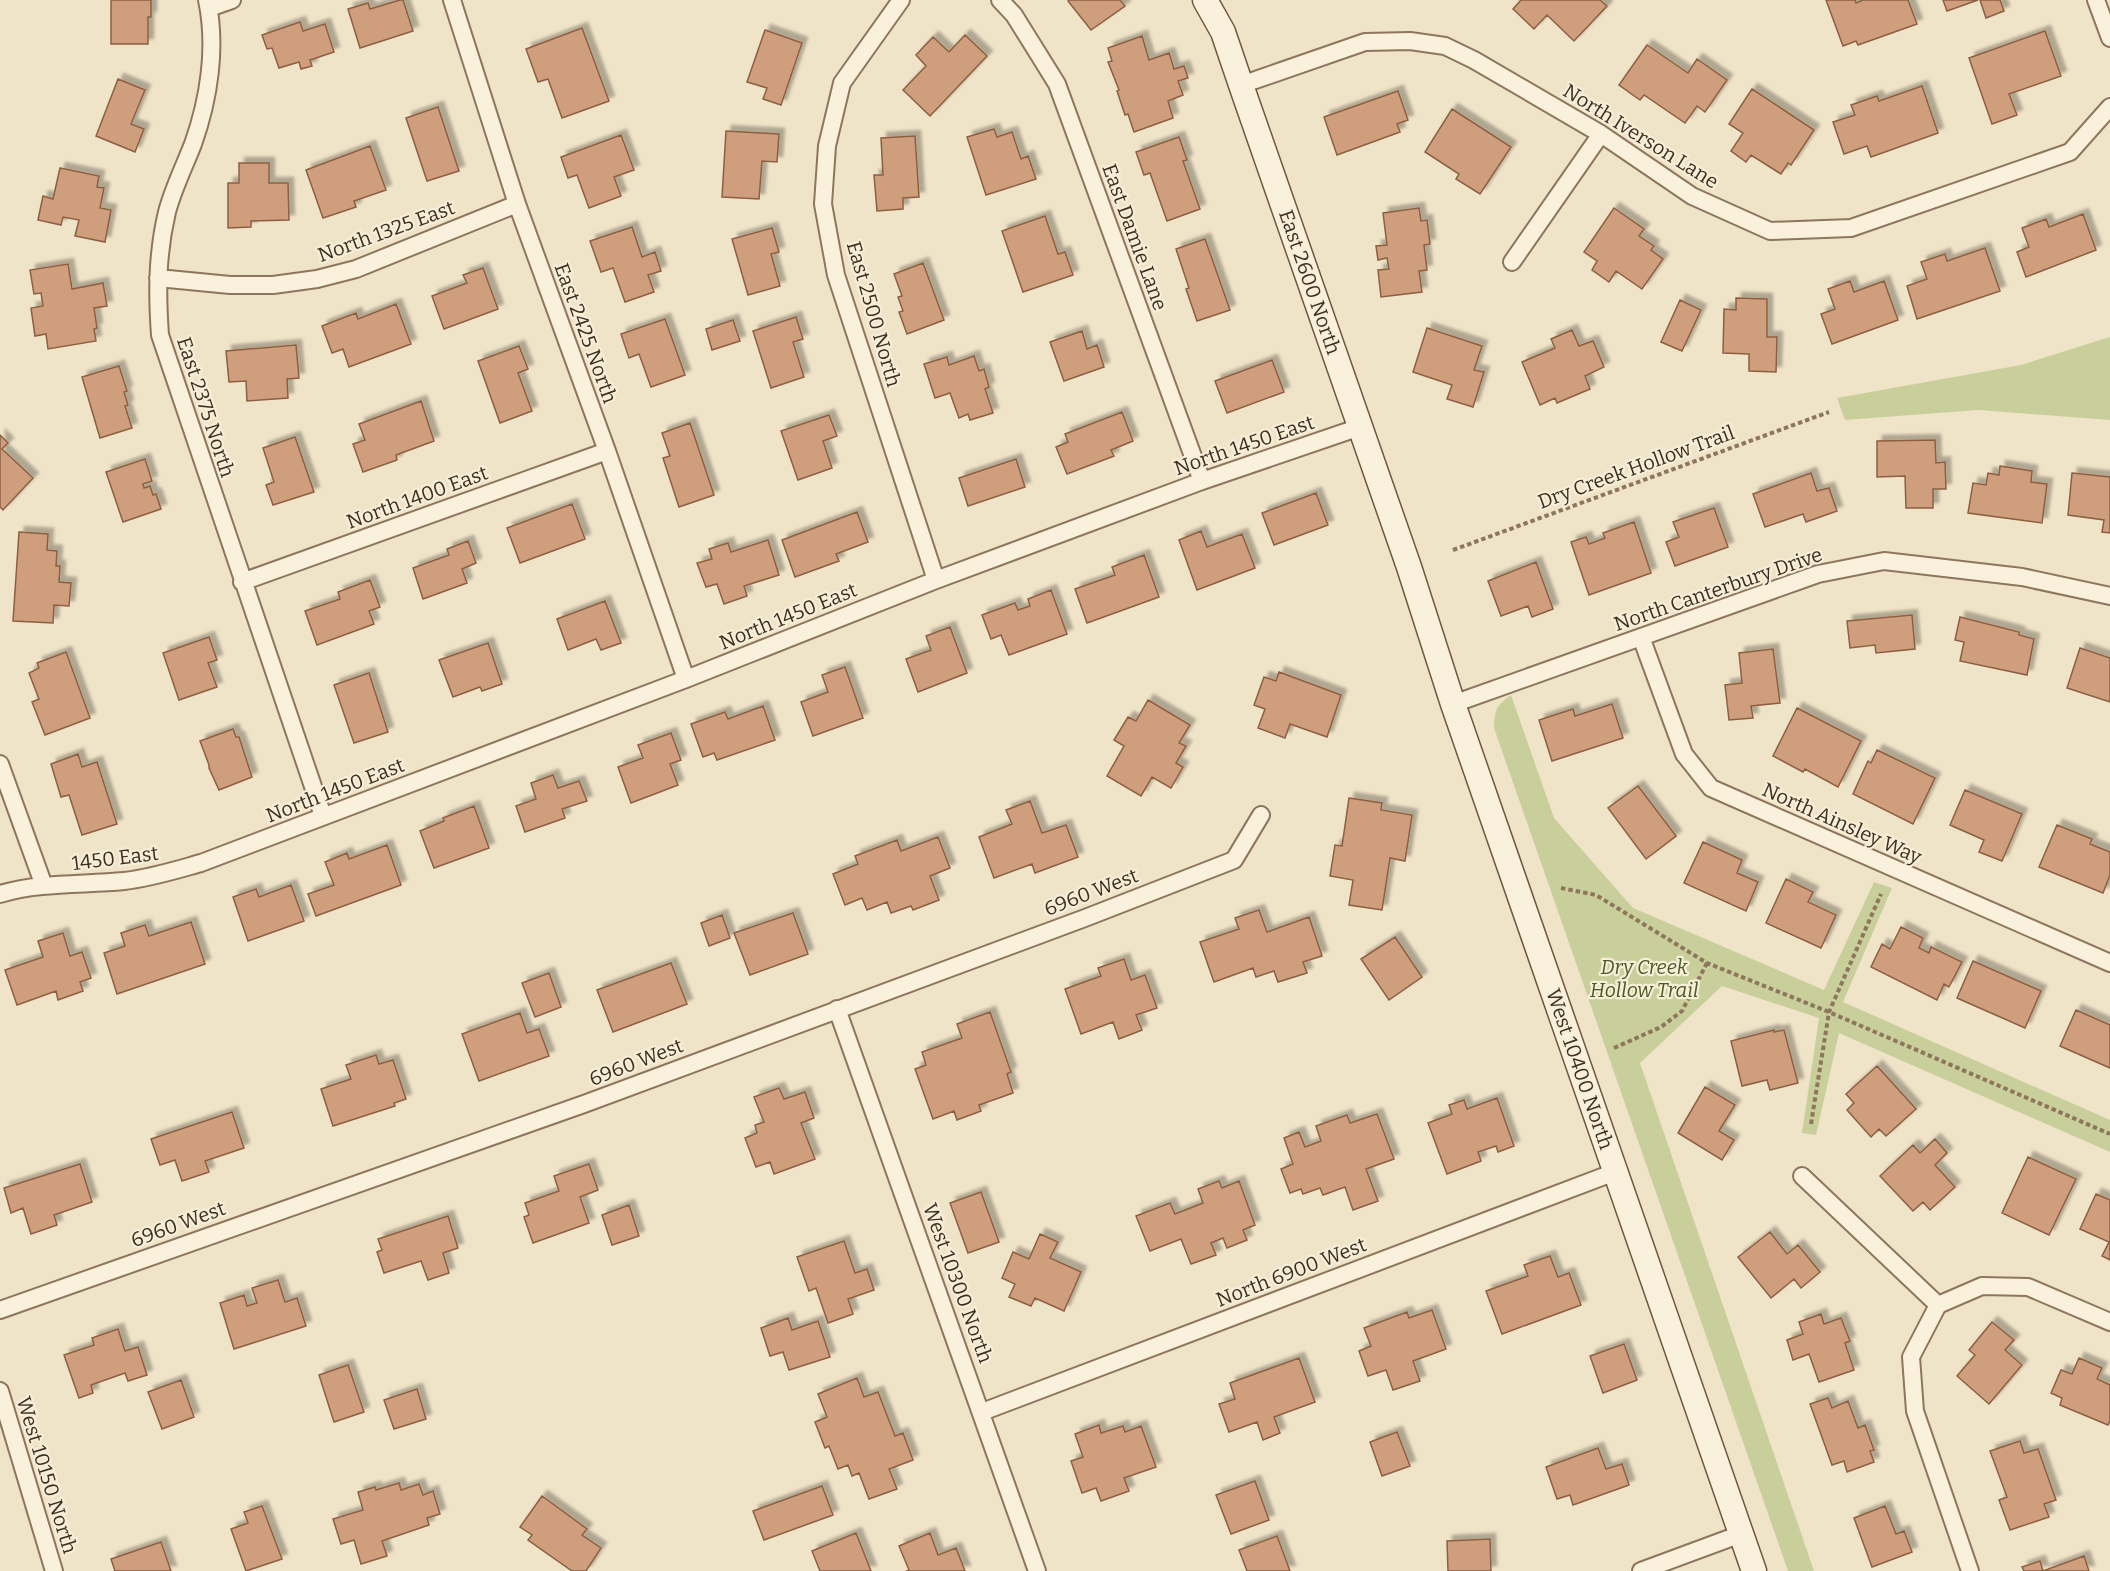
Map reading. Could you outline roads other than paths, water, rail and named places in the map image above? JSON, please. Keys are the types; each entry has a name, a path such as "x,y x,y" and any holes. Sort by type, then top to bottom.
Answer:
{"street":[{"path":"208,4 232,0"},
{"name":"East 2425 North","path":"452,0 517,204 607,451 686,680"},
{"name":"East 2500 North","path":"901,0 842,83 827,146 823,204 836,275 936,580"},
{"name":"East Damie Lane","path":"1000,0 1014,15 1057,84 1202,481"},
{"name":"East 2600 North","path":"1205,0 1223,32 1408,567"},
{"path":"2096,0 2110,38"},
{"name":"East 2375 North","path":"208,4 211,40 204,110 167,212 161,244 157,288 160,335 323,816"},
{"name":"North Iverson Lane","path":"1241,85 1365,42 1410,40 1445,46 1474,60 1600,134 1692,196 1770,231 1851,228 2070,152 2110,107"},
{"path":"1512,262 1600,134"},
{"name":"North 1325 East","path":"158,278 230,285 273,285 317,279 356,269 517,204"},
{"name":"North 1450 East","path":"234,851 686,680 936,580 1202,481 1360,427"},
{"name":"North 1400 East","path":"242,582 607,451"},
{"name":"North Canterbury Drive","path":"1453,704 1818,574 1884,561 2022,577 2110,596"},
{"name":"West 10400 North","path":"1408,567 1453,704 1754,1571"},
{"name":"North Ainsley Way","path":"1641,637 1684,754 1711,788 2110,963"},
{"path":"0,764 44,886"},
{"name":"6960 West","path":"0,1310 584,1104 1085,918 1234,860 1261,815"},
{"name":"1450 East","path":"0,894 21,888 127,881 158,876 234,851"},
{"name":"West 10300 North","path":"837,1009 1037,1571"},
{"name":"North 6900 West","path":"982,1412 1615,1172"},
{"path":"1802,1176 1938,1305"},
{"path":"1970,1571 1915,1411 1911,1357 1938,1305 1982,1286 2028,1287 2110,1322"},
{"name":"West 10150 North","path":"0,1391 54,1571"},
{"path":"1641,1571 1741,1534"}],"park label":[{"name":"Dry Creek Hollow Trail","path":"1644,978"}]}
